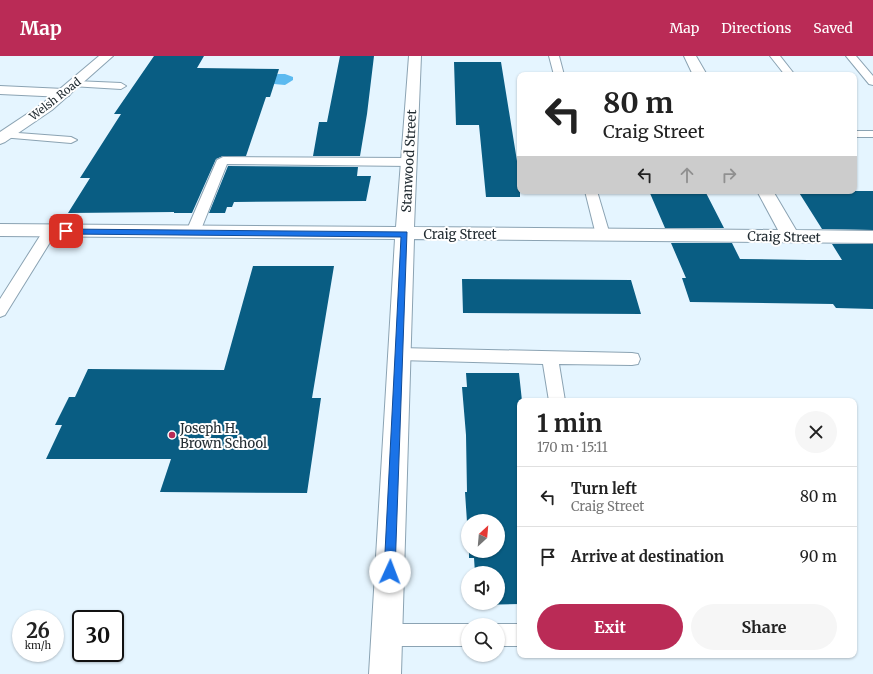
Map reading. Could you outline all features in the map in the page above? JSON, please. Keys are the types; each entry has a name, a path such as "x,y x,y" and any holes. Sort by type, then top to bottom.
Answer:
{"street":[{"name":"Welsh Road","path":"3,137 69,88 107,56"},
{"name":"Stanwood Street","path":"385,674 404,234 415,56"},
{"path":"690,56 698,72"},
{"path":"0,90 69,88"},
{"path":"767,194 791,237"},
{"name":"Craig Street","path":"0,230 873,237"}],"lane":[{"path":"554,56 558,72"},
{"path":"774,56 787,72"},
{"path":"851,56 873,82"},
{"path":"69,88 121,86"},
{"path":"857,134 873,134"},
{"path":"3,137 71,140"},
{"path":"193,232 223,160 409,162"},
{"path":"592,194 603,235"},
{"path":"0,312 50,231"},
{"path":"399,354 632,359"},
{"path":"550,357 557,398"},
{"path":"387,635 461,635"},
{"path":"505,635 517,635"}],"water":[{"path":"285,74 293,77 293,80 285,85 274,84 273,76"}],"building":[{"path":"154,56 204,56 197,68 279,69 270,97 266,97 246,156 223,156 216,159 192,213 68,213 90,178 80,178 121,114 114,114"},
{"path":"340,56 374,56 360,156 313,156 319,122 327,122"},
{"path":"454,62 501,62 517,161 517,194 520,194 520,197 486,197 479,125 456,125"},
{"path":"228,166 358,167 357,176 371,176 366,201 234,202 232,207 227,207 225,213 209,213"},
{"path":"857,191 873,191 873,230 822,229 800,194 857,194"},
{"path":"650,194 707,194 724,228 665,228"},
{"path":"671,243 732,243 740,259 808,260 842,260 832,244 873,244 873,309 836,308 833,304 690,302 682,278 686,278"},
{"name":"Joseph H. Brown School","path":"253,266 334,266 312,398 321,398 307,493 160,492 171,459 46,459 62,425 55,425 69,397 75,397 88,369 224,370"},
{"path":"462,279 631,280 641,314 463,313"},
{"path":"466,373 519,373 522,398 517,398 517,604 505,604 505,566 475,566 474,558 505,558 505,514 466,514 465,492 467,492 466,435 462,387 467,387"}],"place":[{"name":"Joseph H. Brown School","path":"172,435"}],"route":[{"path":"66,231 404,234 390,572"}]}
